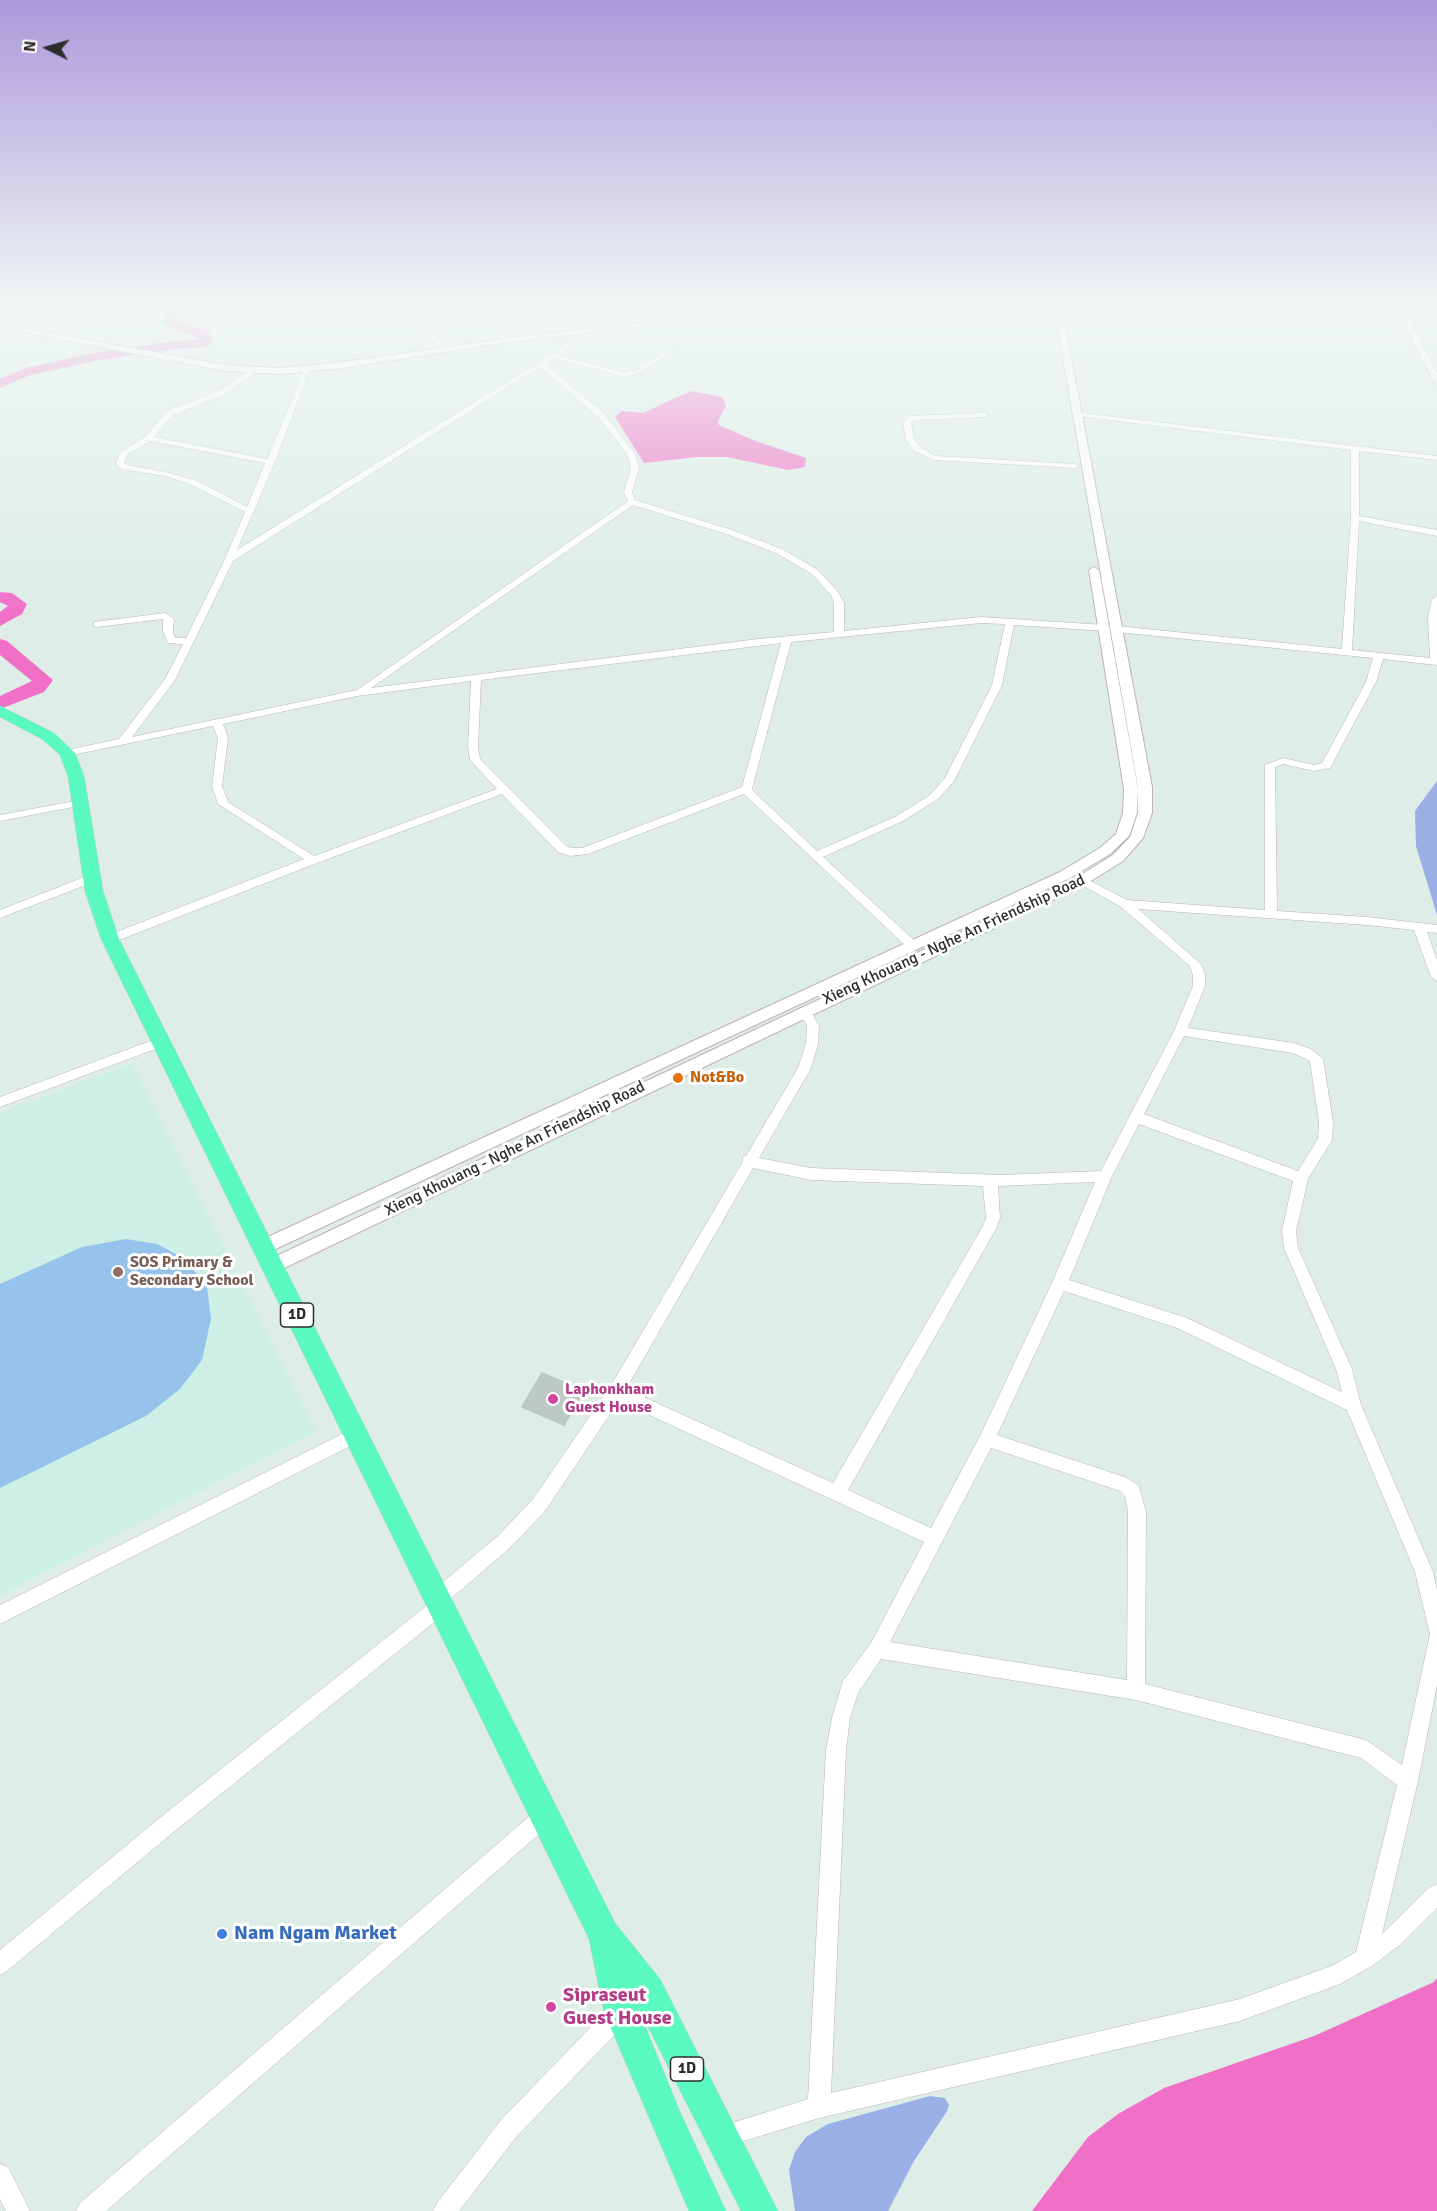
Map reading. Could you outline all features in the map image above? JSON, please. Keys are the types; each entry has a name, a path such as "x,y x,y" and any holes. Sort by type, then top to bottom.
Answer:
{"highway":[{"path":"0,711 48,736 67,753"},
{"name":"1D","path":"67,753 76,776 100,914 110,939 604,1934 648,1991 760,2211"},
{"name":"1D","path":"604,1934 621,2012 668,2124 708,2211"}],"street":[{"path":"187,406 170,413 149,438 124,454 121,465 189,481 249,510"},
{"path":"123,741 170,680 229,559 293,406"},
{"path":"229,559 471,406"},
{"path":"592,406 601,414 632,454 635,468 628,492 632,502"},
{"name":"Xieng Khouang - Nghe An Friendship Road","path":"267,1256 911,944 1065,875 1105,850 1122,836 1130,813 1131,789 1111,628 1071,406"},
{"name":"Xieng Khouang - Nghe An Friendship Road","path":"267,1256 805,1011 1081,881 1118,858 1136,838 1145,813 1144,787 1075,466 1072,414"},
{"path":"1072,414 1437,458"},
{"path":"984,415 912,418 907,423 910,439 917,449 934,458 1075,466"},
{"path":"149,438 271,462"},
{"path":"1347,652 1355,518 1355,449"},
{"path":"632,502 729,532 779,551 815,572 835,594 839,603 839,632"},
{"path":"357,693 632,502"},
{"path":"1355,518 1437,533"},
{"path":"67,753 357,693 839,632 981,620 1111,628 1436,662 1433,617 1437,599"},
{"path":"97,624 165,616 169,619 168,631 171,641 188,641"},
{"path":"817,855 899,819 934,797 950,779 997,685 1010,621"},
{"path":"788,639 747,789 750,795 923,955"},
{"path":"1271,915 1270,765 1283,761 1314,768 1326,766 1371,682 1379,656"},
{"path":"476,678 473,747 475,760 562,849 570,852 584,851 747,789"},
{"path":"217,722 223,738 216,786 223,804 313,861"},
{"path":"110,939 503,790"},
{"path":"0,818 80,803"},
{"path":"0,914 92,878"},
{"path":"819,2107 836,1750 840,1718 850,1688 877,1649 987,1439 1060,1283 1105,1176 1180,1031 1199,986 1199,975 1195,964 1125,904 1081,881"},
{"path":"1125,904 1368,921 1437,929"},
{"path":"1419,927 1437,977"},
{"path":"0,1964 439,1602 505,1541 539,1505 616,1392 682,1282 748,1161 804,1068 812,1044 813,1026 805,1011"},
{"path":"1180,1031 1294,1048 1316,1059 1326,1122 1326,1140 1301,1178 1289,1231 1291,1248 1344,1369 1353,1405 1424,1572 1437,1628"},
{"path":"0,1102 161,1042"},
{"path":"1136,1117 1301,1178"},
{"path":"748,1161 811,1174 990,1181 1105,1176"},
{"path":"836,1494 990,1227 993,1218 990,1181"},
{"path":"1060,1283 1182,1323 1353,1405"},
{"path":"616,1392 935,1538"},
{"path":"0,1615 356,1435"},
{"path":"987,1439 1125,1485 1132,1492 1137,1512 1136,1691"},
{"path":"1365,1959 1408,1781 1437,1640"},
{"path":"877,1649 1136,1691 1366,1750 1408,1781"},
{"path":"88,2211 545,1816"},
{"path":"721,2137 819,2107 1240,2010 1340,1973 1365,1959 1394,1937 1437,1894"},
{"path":"445,2211 509,2128 621,2012"},
{"path":"0,2175 18,2211"}],"shaded area":[{"path":"658,406 726,406 718,421 719,425 753,440 806,458 805,467 788,470 727,457 697,457 644,463 615,417 622,411 643,413"},
{"path":"1437,781 1437,915 1416,846 1415,811"},
{"name":"SOS Primary & Secondary School","path":"132,1063 316,1431 0,1596 0,1113"},
{"path":"126,1239 157,1244 185,1259 207,1287 211,1319 202,1360 180,1389 146,1416 0,1488 0,1284 82,1247"},
{"path":"1437,1978 1437,2211 1032,2211 1088,2137 1118,2114 1164,2088 1314,2036 1434,1982"},
{"path":"930,2096 945,2098 949,2105 947,2111 914,2161 888,2211 795,2211 789,2170 795,2152 806,2137 828,2124"}],"building":[{"name":"Laphonkham Guest House","path":"542,1373 584,1391 564,1425 522,1407"}],"waterway":[{"path":"0,597 6,597 18,604 16,610 0,620"},
{"path":"0,645 43,680 37,688 0,703"}],"place":[{"name":"Not&Bo","path":"678,1078"},
{"name":"SOS Primary & Secondary School","path":"118,1272"},
{"name":"Laphonkham Guest House","path":"553,1399"},
{"name":"Nam Ngam Market","path":"222,1934"},
{"name":"Sipraseut Guest House","path":"551,2007"}]}
